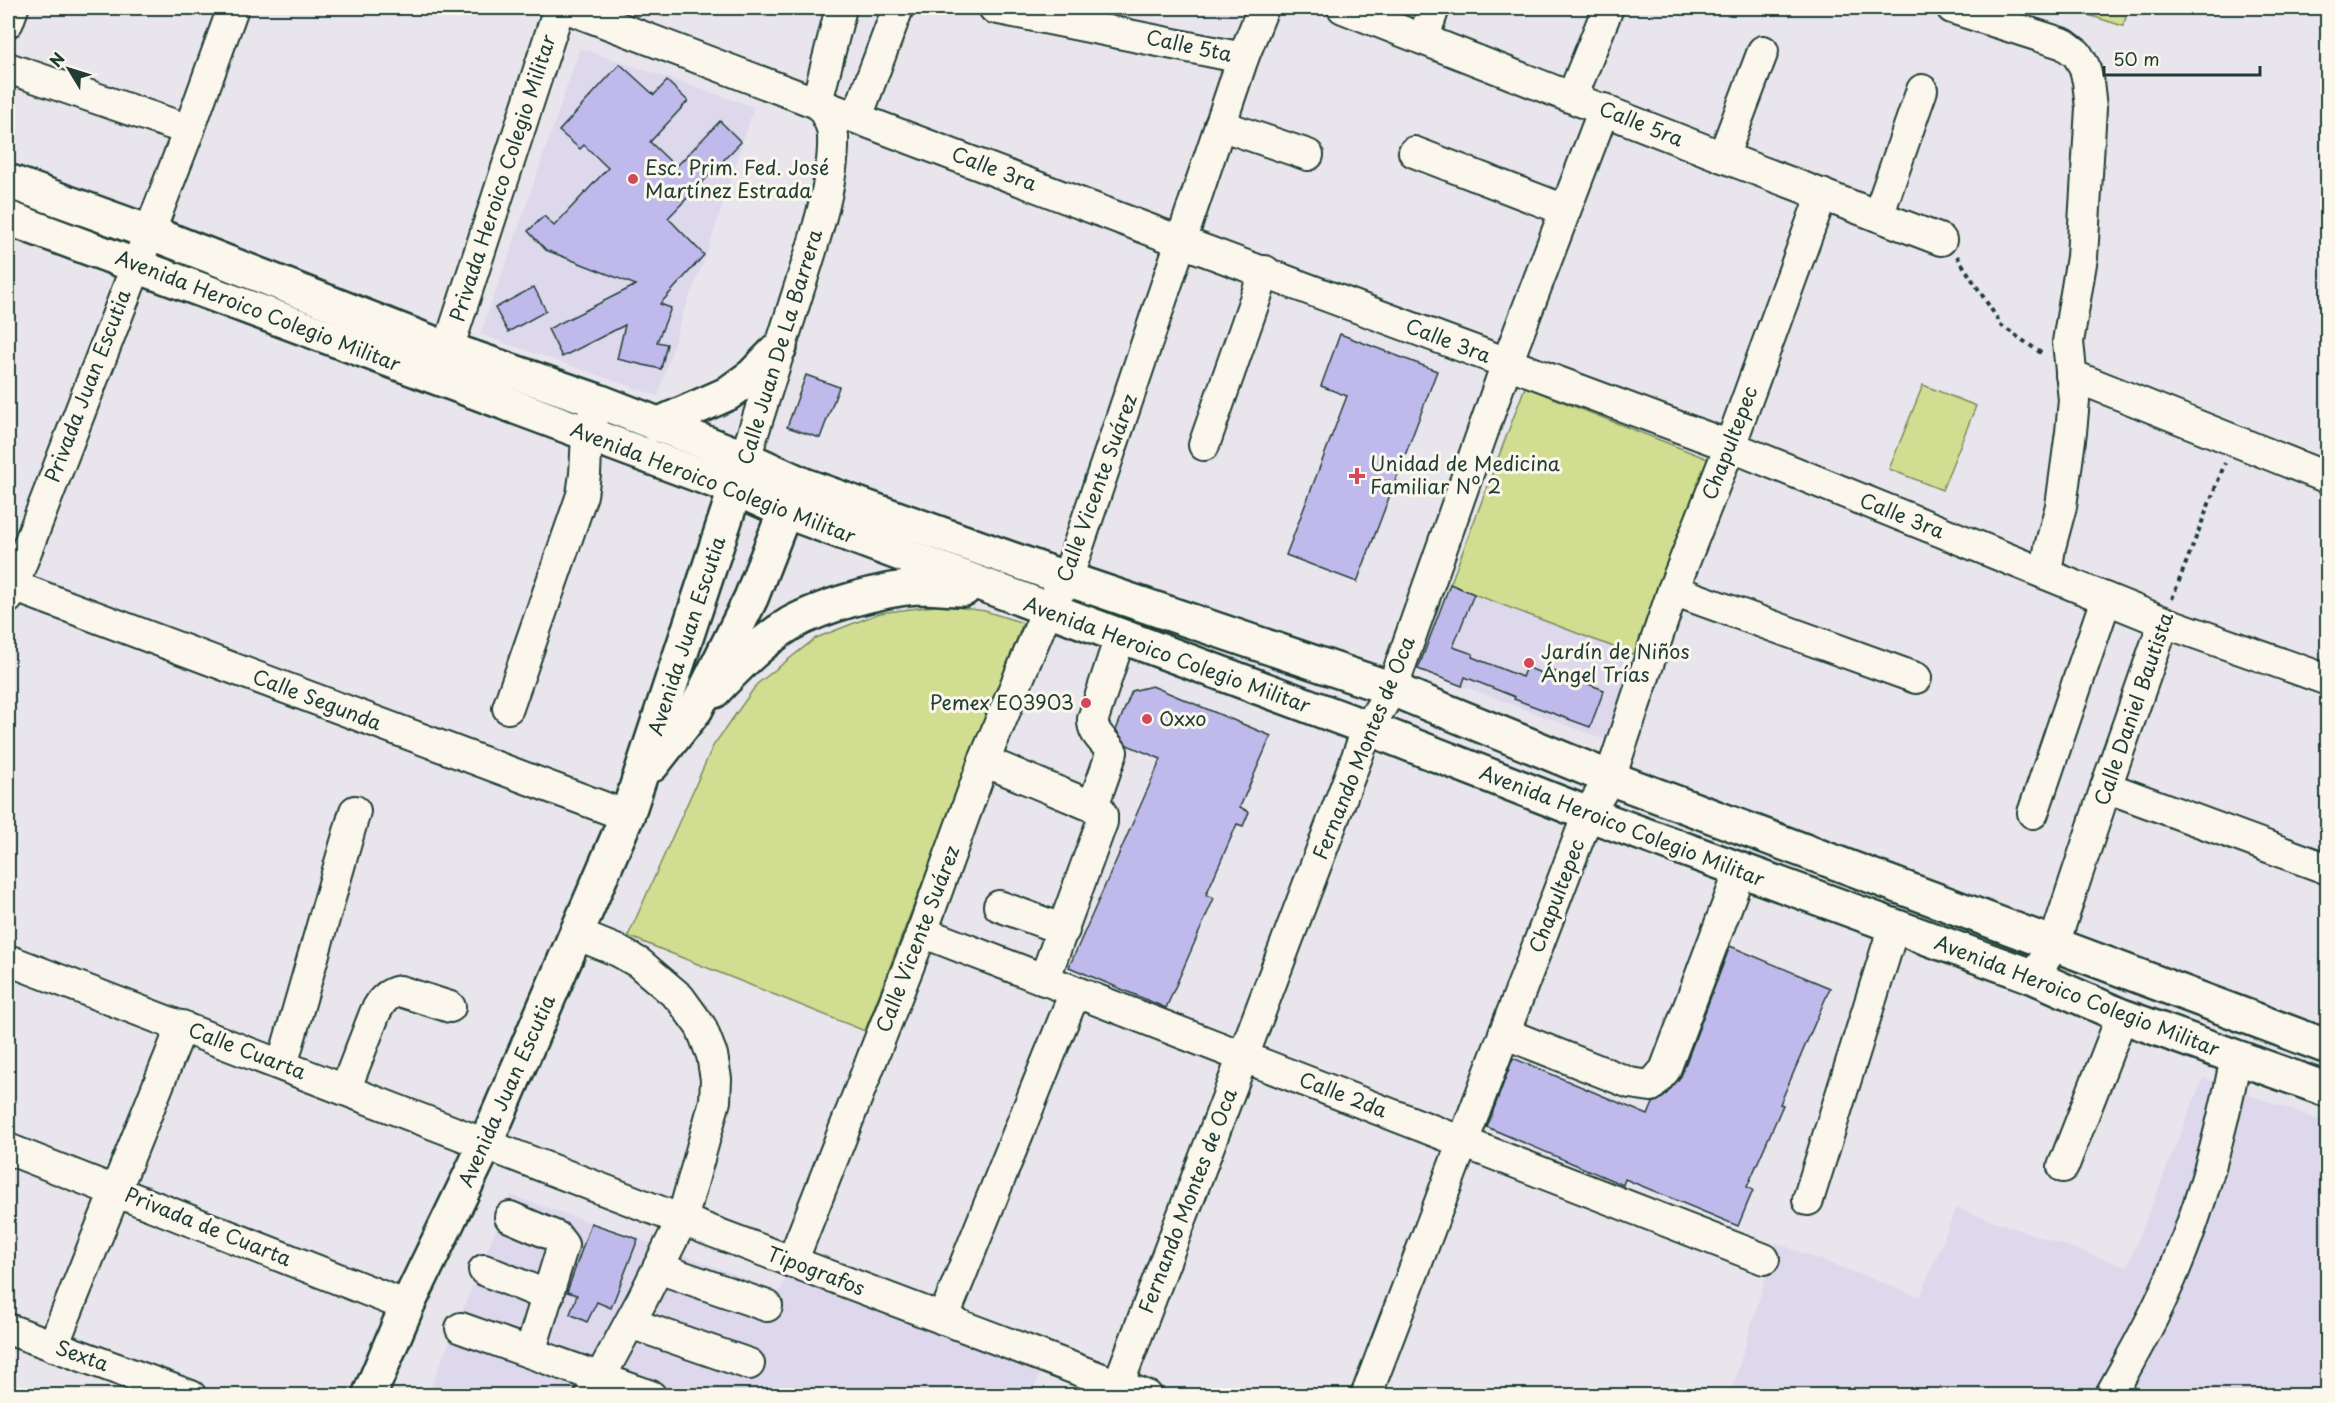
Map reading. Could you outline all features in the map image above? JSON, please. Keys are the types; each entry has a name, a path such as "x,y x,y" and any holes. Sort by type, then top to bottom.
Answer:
{"main road":[{"name":"Avenida Heroico Colegio Militar","path":"8,181 149,232 448,349 598,401 745,458 804,485 1067,579 1392,689 1610,778 2328,1047"},
{"name":"Avenida Heroico Colegio Militar","path":"8,218 736,489 785,511 1368,729 1588,814 2034,978 2122,1016 2328,1090"},
{"path":"657,425 727,394 752,376 780,347"},
{"name":"Calle Juan De La Barrera","path":"736,489 745,458"},
{"name":"Avenida Juan Escutia","path":"639,783 696,709 751,598 785,511 804,485"},
{"name":"Avenida Juan Escutia","path":"369,1395 407,1306 485,1145 627,816 736,489"},
{"path":"696,709 732,672 764,644 790,625 822,610 876,594 917,587 989,588"}],"street":[{"path":"8,22 13,8"},
{"name":"Privada Juan Escutia","path":"9,589 234,8"},
{"name":"Privada Heroico Colegio Militar","path":"448,349 559,8"},
{"path":"819,102 819,90 841,8"},
{"path":"857,117 898,8"},
{"name":"Calle 5ta","path":"994,8 1085,16 1243,58"},
{"name":"Calle Vicente Suárez","path":"792,1262 922,932 984,761 1047,610 1067,579 1243,58 1263,8"},
{"name":"Calle 5ra","path":"1342,8 1941,240"},
{"path":"1423,39 1434,8"},
{"path":"1572,97 1608,8"},
{"path":"1952,8 2064,44 2077,54 2084,66 2088,81 2091,108 2082,257 2068,342 2074,400 2061,506 2050,547 2046,574"},
{"name":"Calle 3ra","path":"586,11 1182,242 1730,446 2164,622 2328,680"},
{"path":"1723,157 1763,51"},
{"path":"8,68 189,129"},
{"path":"1878,216 1922,90"},
{"name":"Calle Juan De La Barrera","path":"745,458 814,242 833,152 834,134 830,121 819,102"},
{"name":"Fernando Montes de Oca","path":"1118,1385 1368,729 1392,689 1507,363 1604,109"},
{"path":"1221,125 1308,155"},
{"path":"1414,152 1565,210"},
{"name":"Chapultepec","path":"1366,1395 1588,814 1610,778 1673,590 1730,446 1822,194"},
{"path":"1204,445 1265,272"},
{"path":"2071,375 2328,478"},
{"path":"508,708 582,495 587,434 598,401"},
{"name":"Calle Segunda","path":"9,589 627,816"},
{"path":"1673,590 1916,678"},
{"path":"2033,813 2106,599"},
{"name":"Calle Daniel Bautista","path":"2034,978 2054,944 2164,622"},
{"path":"1093,806 1113,752 1096,733 1093,719 1120,637"},
{"path":"984,761 1093,806 1102,814 1102,822 1044,980"},
{"path":"2106,787 2328,869"},
{"path":"282,1065 355,811"},
{"path":"1504,1033 1630,1083 1651,1086 1665,1070 1740,871"},
{"path":"999,906 1064,930"},
{"path":"1808,1200 1894,926"},
{"name":"Calle 2da","path":"922,932 1764,1259"},
{"path":"576,934 639,963 680,998 701,1027 712,1055 716,1079 715,1101 682,1220 596,1387"},
{"name":"Calle Cuarta","path":"8,960 485,1145"},
{"path":"345,1090 375,1013 382,1001 392,992 400,991 450,1007"},
{"path":"943,1319 1075,993"},
{"path":"2063,1167 2122,1016"},
{"path":"53,1346 182,1026"},
{"path":"2110,1395 2162,1298 2191,1227 2213,1162 2236,1057"},
{"name":"Tipografos","path":"485,1145 1147,1395"},
{"name":"Privada de Cuarta","path":"8,1149 407,1306"},
{"path":"510,1217 557,1237 563,1245 530,1352"},
{"path":"658,1268 767,1306"},
{"path":"484,1270 548,1296"},
{"path":"630,1323 749,1364"},
{"path":"461,1328 530,1352 596,1387 651,1395"},
{"name":"Sexta","path":"8,1329 191,1395"}],"path":[{"path":"1941,240 1954,251 2002,326 2071,375"},
{"name":"Calle Daniel Bautista","path":"2164,622 2227,458 2231,440"}],"shaded area":[{"name":"Esc. Prim. Fed. José Martínez Estrada","path":"580,48 754,107 706,256 683,313 658,396 480,334"},
{"name":"Jardín de Niños Ángel Trías","path":"1450,585 1640,657 1608,741 1418,669"},
{"path":"2203,1078 2327,1123 2327,1395 1730,1396 1776,1243 1920,1297 1956,1208 2127,1267"},
{"path":"510,1195 660,1246 780,1292 787,1276 1040,1374 1031,1396 427,1396"}],"green space":[{"path":"2066,8 2129,8 2123,26"},
{"path":"1923,385 1976,406 1942,490 1889,469"},
{"path":"1525,387 1718,463 1640,657 1450,585"},
{"path":"942,605 985,611 1023,623 865,1031 628,936 713,746 757,684 816,638 880,613"}],"building":[{"path":"620,64 654,95 667,81 688,101 650,142 676,167 720,121 741,142 668,218 704,255 660,304 671,308 657,342 667,344 661,369 617,359 625,325 562,357 548,329 636,285 546,250 528,231 544,216 554,226 608,168 584,145 580,149 559,131"},
{"path":"534,287 546,311 508,332 495,308"},
{"name":"Unidad de Medicina Familiar Nº 2","path":"1340,334 1437,371 1357,582 1286,555 1347,396 1321,386"},
{"path":"806,375 839,387 820,438 787,427"},
{"path":"1450,584 1474,594 1453,647 1522,677 1526,667 1549,676 1551,670 1604,690 1590,727 1514,699 1515,697 1465,677 1462,686 1418,669"},
{"path":"1152,686 1271,736 1240,807 1249,812 1243,826 1237,824 1206,895 1214,898 1166,1008 1069,967 1161,759 1127,745 1116,730 1132,691"},
{"path":"1730,946 1830,988 1747,1187 1753,1190 1738,1226 1625,1179 1623,1185 1487,1127 1513,1058 1648,1115 1653,1103 1664,1097 1681,1076"},
{"path":"591,1223 638,1239 611,1308 597,1302 587,1322 570,1314 577,1295 567,1292"}],"place":[{"name":"Esc. Prim. Fed. José Martínez Estrada","path":"633,179"},
{"name":"Unidad de Medicina Familiar Nº 2","path":"1357,476"},
{"name":"Jardín de Niños Ángel Trías","path":"1529,663"},
{"name":"Pemex E03903","path":"1086,703"},
{"name":"Oxxo","path":"1147,719"}]}
